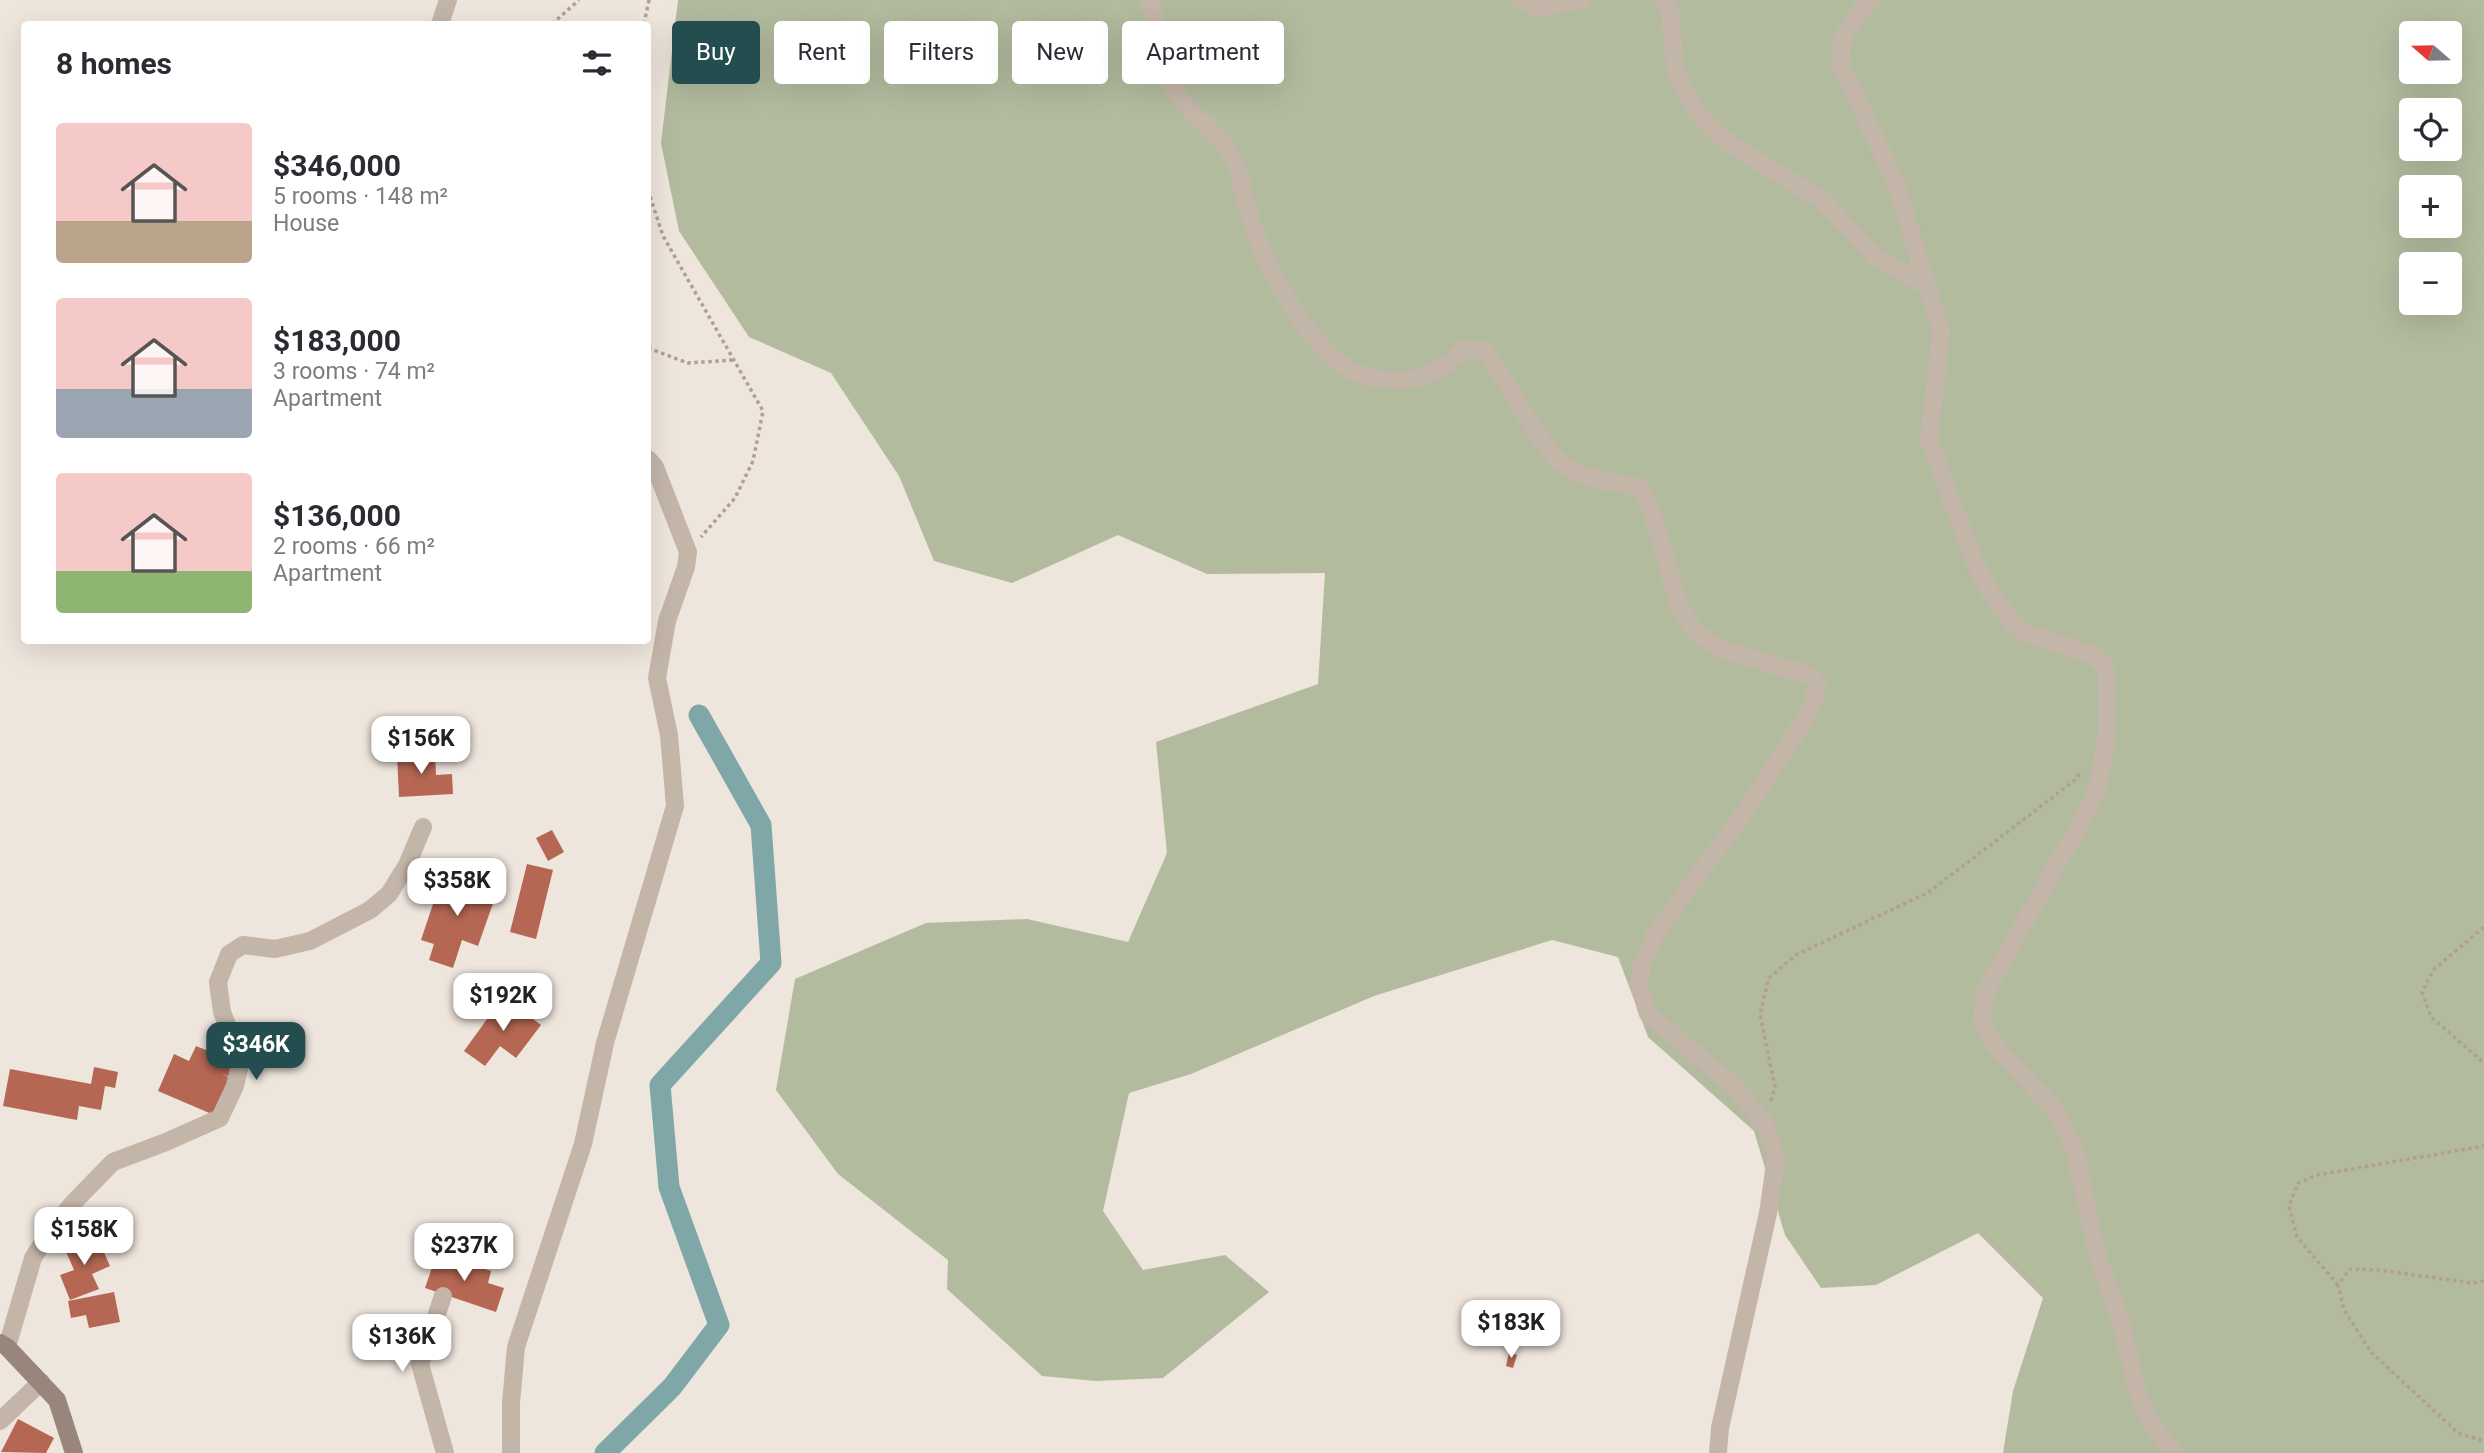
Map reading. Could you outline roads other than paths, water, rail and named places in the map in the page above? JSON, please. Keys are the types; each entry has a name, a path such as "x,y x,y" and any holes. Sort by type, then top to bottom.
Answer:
{"main road":[{"path":"4,1345 57,1400 74,1453"}],"street":[{"path":"441,21 448,0"},
{"path":"1150,0 1167,79 1179,98 1223,141 1237,166 1245,204 1265,256 1295,310 1324,349 1350,371 1370,378 1398,381 1427,376 1450,364 1466,348 1485,351 1498,367 1550,454 1573,471 1641,488 1656,524 1679,606 1696,633 1719,648 1810,676 1818,685 1810,710 1747,809 1655,933 1642,965 1639,985 1648,1014 1735,1087 1765,1124 1776,1157 1769,1213 1720,1429 1718,1453"},
{"path":"1520,0 1538,8 1582,0"},
{"path":"1664,0 1670,10 1675,67 1689,99 1703,120 1730,145 1822,200 1877,258 1926,285"},
{"path":"1872,0 1862,8 1843,37 1840,64 1895,180 1941,332 1929,440 1974,560 1990,593 2013,623 2029,634 2093,655 2104,665 2108,677 2107,735 2099,781 2090,808 1985,992 1982,1018 1991,1041 2056,1111 2074,1146 2099,1262 2121,1321 2138,1394 2153,1427 2175,1453"},
{"path":"511,1453 511,1403 516,1347 583,1144 605,1043 675,806 669,735 657,678 667,621 687,567 688,552 651,462"},
{"path":"4,1345 33,1258 52,1228 73,1203 113,1162 220,1118 235,1086 241,1060 222,1012 218,982 229,954 243,945 275,949 310,941 370,910 389,894 407,865 423,827"},
{"path":"443,1296 420,1364 445,1453"},
{"path":"0,1421 41,1382"}],"waterway":[{"path":"605,1453 672,1387 719,1325 669,1187 660,1085 771,963 761,825 699,715"}]}
